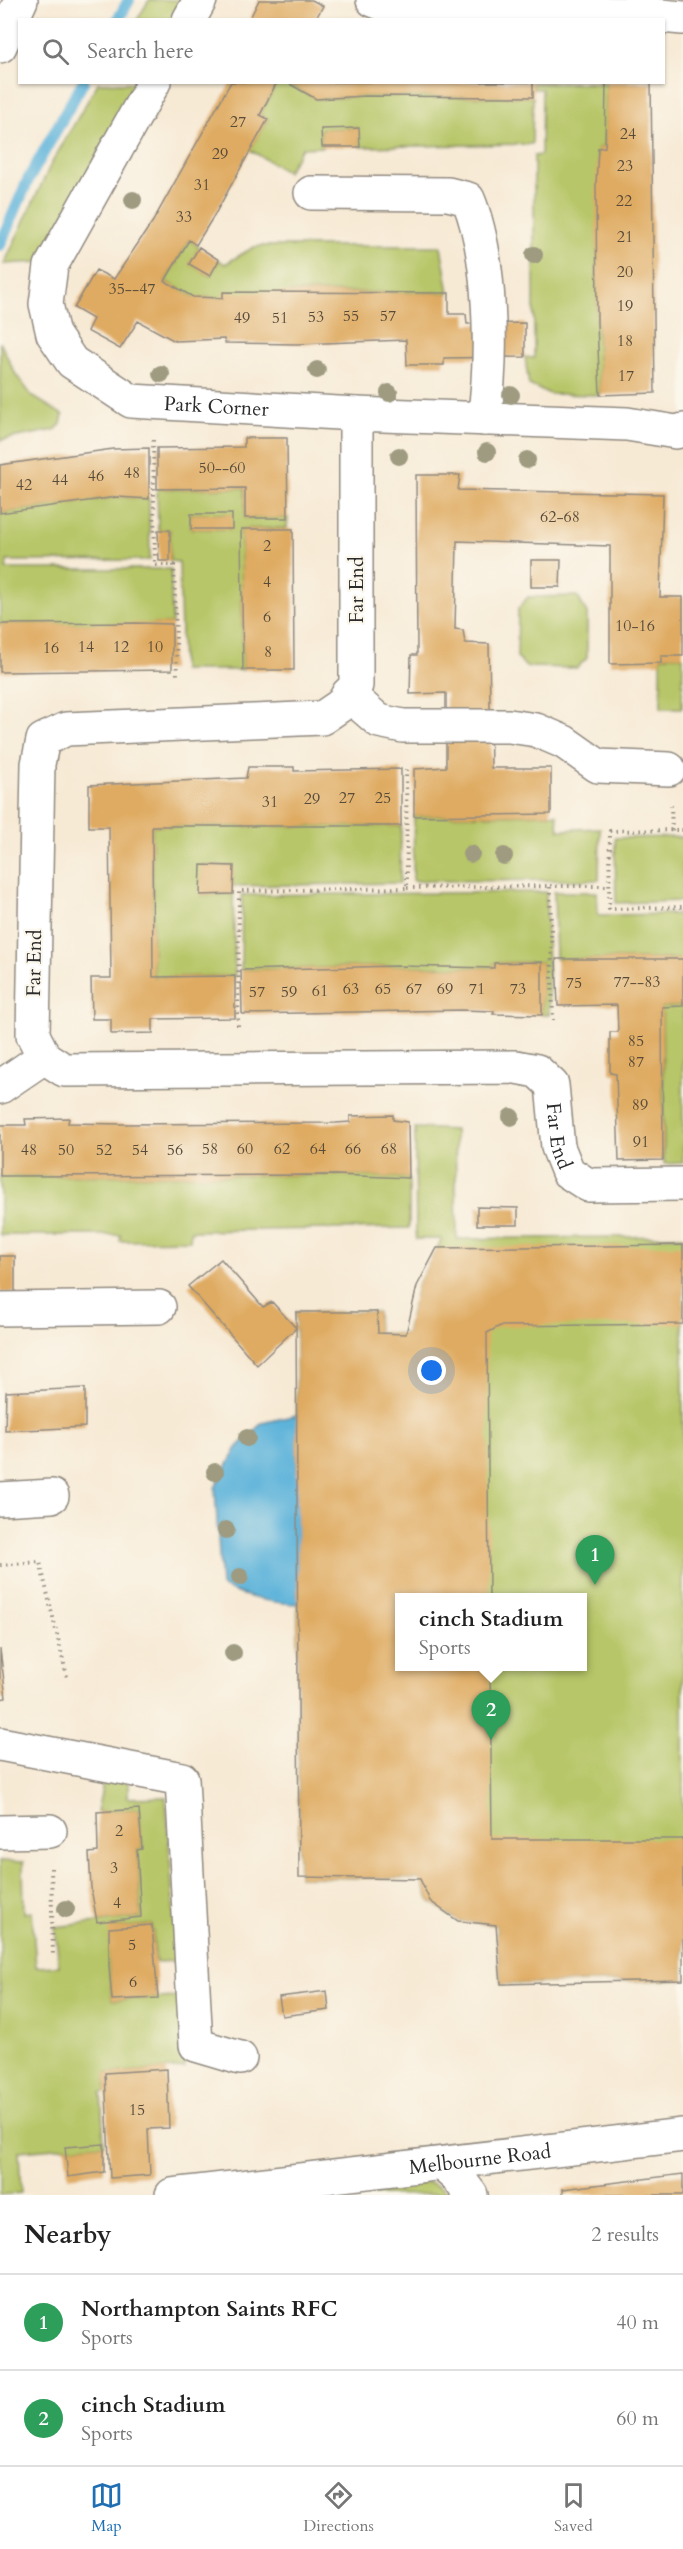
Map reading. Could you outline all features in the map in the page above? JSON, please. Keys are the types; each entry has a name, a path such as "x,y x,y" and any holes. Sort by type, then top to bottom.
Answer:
{"street":[{"path":"0,46 21,0"},
{"path":"190,18 200,0"},
{"path":"373,0 402,12 639,14 683,18"},
{"name":"Park Corner","path":"153,84 51,266 46,304 53,334 72,362 131,400 356,414 627,424 676,432 683,430"},
{"path":"311,193 448,194 468,199 477,221 482,243 486,291 489,382 484,419"},
{"name":"Far End","path":"356,414 356,685 341,705 322,718 66,729 43,740 38,764 33,1035 44,1057 64,1070 516,1067 537,1071 552,1085 558,1147 567,1172 588,1185 683,1184"},
{"path":"348,694 379,721 403,726 509,726 536,730 564,742 598,766 669,769"},
{"path":"0,1087 44,1057"},
{"path":"0,1308 159,1307"},
{"path":"0,1499 52,1496"},
{"path":"0,1744 182,1779 196,2045 240,2058"},
{"path":"0,1832 50,1831"},
{"name":"Melbourne Road","path":"172,2195 339,2186 442,2164 683,2134"},
{"path":"442,2164 459,2179 471,2195"}],"path":[{"path":"153,432 155,565 174,565 177,678"},
{"path":"403,726 406,765 407,888"},
{"path":"683,830 610,831 609,909 683,907"},
{"path":"550,886 553,1020"},
{"path":"238,1026 239,891 609,886"},
{"path":"0,1565 40,1562 67,1677"},
{"path":"50,1831 53,1955"}],"green space":[{"path":"149,0 182,0 173,18 138,18"},
{"path":"97,84 136,84 38,262 4,264 51,164"},
{"path":"276,84 288,84 317,99 365,96 533,97 532,144 360,147 358,128 321,129 322,147 302,148 287,172 250,150 268,119 260,115"},
{"path":"533,84 606,84 605,147 598,148 597,324 600,395 550,394 529,385 525,357 534,358 534,156 541,155 542,89 533,89"},
{"path":"189,240 199,247 190,264 210,276 219,260 225,264 254,247 441,246 449,293 298,292 223,298 193,297 165,281"},
{"path":"0,342 15,373 32,396 63,415 61,424 55,430 0,440"},
{"path":"245,488 245,518 288,518 287,528 241,529 243,670 182,670 179,562 170,561 170,530 158,530 157,489","holes":["191,514 231,514 231,529 191,529"]},
{"path":"117,497 149,499 150,560 7,561 6,569 171,569 172,624 0,624 0,513"},
{"path":"577,596 587,613 587,658 577,668 526,667 517,657 518,609 528,597"},
{"path":"661,656 683,656 682,708 661,708"},
{"path":"557,814 559,830 600,828 599,880 413,881 414,816"},
{"path":"152,826 401,826 400,883 233,886 233,866 202,865 201,895 233,894 235,976 153,977"},
{"path":"683,837 683,901 616,903 615,838"},
{"path":"546,892 549,1015 542,1015 542,962 494,963 494,968 398,966 241,970 242,895"},
{"path":"554,892 597,892 598,915 683,914 683,959 556,959"},
{"path":"683,1006 683,1163 664,1164 662,1007"},
{"path":"415,1128 455,1130 457,1239 683,1236 683,1980 501,1984 496,1925 458,1921 430,1901 420,1879 299,1877 296,1312 377,1312 378,1333 406,1334 417,1286 442,1239 416,1239"},
{"path":"336,1175 409,1178 409,1228 191,1231 190,1240 120,1241 121,1235 0,1235 0,1176"},
{"path":"104,1779 128,1782 128,1798 166,1797 177,1961 156,1962 152,1925 110,1928 109,1966 112,2000 180,1997 185,2068 106,2073 106,2092 101,2093 104,2144 19,2151 21,2193 0,2195 0,1861 23,1862 24,1913 32,1912 36,1967 59,1966 55,1927 141,1917 137,1850 142,1849 139,1809 97,1812"},
{"path":"429,2182 448,2194 374,2195 384,2189"}],"water":[{"path":"297,1415 298,1604 258,1599 221,1586 215,1488 237,1448 262,1423"}],"building":[{"path":"259,0 312,0 323,6 316,18 250,18"},
{"path":"230,84 276,84 260,115 268,119 215,214 196,245 189,240 165,281 193,297 223,298 223,292 449,293 449,314 466,314 467,324 525,323 525,357 444,358 444,365 407,365 406,340 297,344 225,343 224,339 175,341 138,321 120,349 87,331 93,319 74,308 96,270 114,279 153,221"},
{"path":"290,84 533,84 533,97 365,96 316,99"},
{"path":"606,84 651,84 655,393 600,395 596,184 598,148 605,147"},
{"path":"359,128 360,147 322,147 321,129"},
{"path":"199,247 219,260 210,276 189,264"},
{"path":"244,438 287,438 288,518 245,518 245,488 157,489 157,448 244,447"},
{"path":"149,448 149,499 117,497 0,513 0,465 113,449"},
{"path":"416,475 460,475 458,490 663,494 660,597 683,597 683,656 661,656 661,663 610,664 610,546 457,541 455,629 463,630 465,643 489,644 491,768 551,768 551,814 414,816 414,769 446,767 446,693 410,694 411,655 417,655"},
{"path":"191,514 232,514 232,529 191,529"},
{"path":"241,529 293,529 294,670 243,670"},
{"path":"158,530 170,530 170,561 159,561"},
{"path":"531,560 561,560 560,587 531,587"},
{"path":"0,624 172,624 172,670 0,672"},
{"path":"248,767 294,767 294,771 401,769 401,826 152,826 153,977 235,976 235,1018 153,1019 153,1033 111,1034 111,1019 92,1019 91,978 111,978 109,827 89,827 89,785 246,778"},
{"path":"201,865 234,866 233,894 200,895"},
{"path":"556,959 683,959 683,1006 662,1007 663,1160 619,1161 616,1074 610,1073 610,1032 618,1032 617,1005 558,1006"},
{"path":"542,962 542,1015 493,1014 494,1011 461,1010 242,1014 241,970 398,966 494,968 494,963"},
{"path":"393,1115 393,1120 408,1122 409,1178 336,1175 0,1176 0,1125 26,1125 25,1119 69,1118 68,1123 122,1124 336,1123 350,1122 350,1116"},
{"path":"477,1207 518,1208 518,1225 477,1225"},
{"path":"683,1245 683,1324 500,1326 487,1333 489,1593 395,1593 395,1671 490,1671 492,1839 683,1839 683,1980 501,1984 496,1925 458,1921 430,1901 420,1879 299,1877 296,1312 377,1312 378,1333 406,1334 417,1286 437,1248"},
{"path":"0,1256 15,1256 15,1293 0,1293"},
{"path":"221,1259 263,1307 272,1302 296,1328 257,1365 188,1286"},
{"path":"85,1388 85,1427 5,1431 6,1392"},
{"path":"0,1649 6,1698 0,1699"},
{"path":"139,1809 142,1849 137,1850 141,1917 97,1922 91,1888 89,1853 98,1852 97,1812"},
{"path":"152,1925 158,1998 112,2000 109,1928"},
{"path":"327,1991 329,2010 282,2016 279,1997"},
{"path":"167,2069 169,2128 148,2129 150,2175 110,2178 105,2073"},
{"path":"104,2144 104,2172 68,2177 65,2147"},
{"path":"683,2174 683,2195 563,2195 563,2189"}],"waterway":[{"path":"119,18 129,0"},
{"path":"0,245 28,180 82,84"}],"place":[{"name":"Northampton Saints RFC","path":"595,1585"},
{"name":"cinch Stadium","path":"491,1740"}]}
